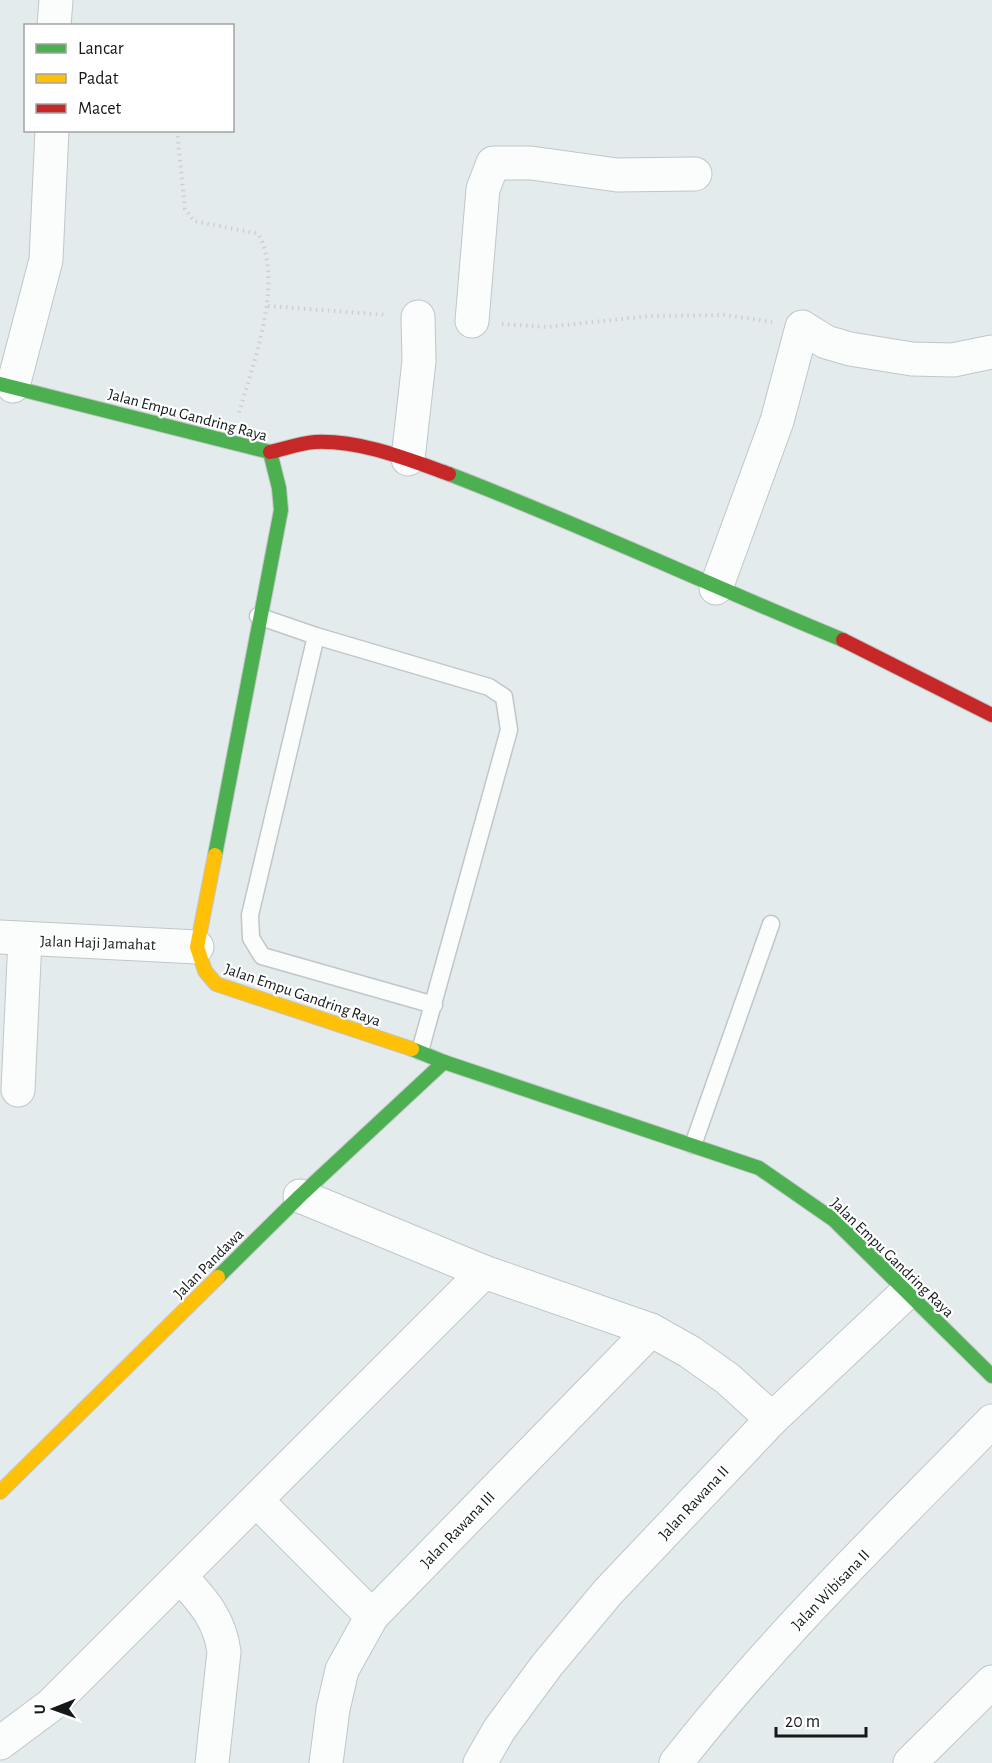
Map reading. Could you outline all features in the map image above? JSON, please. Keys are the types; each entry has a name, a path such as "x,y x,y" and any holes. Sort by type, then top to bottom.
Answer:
{"street":[{"path":"54,24 56,0"},
{"path":"7,385 46,260 52,132"},
{"path":"472,321 483,189 493,163 531,163 617,175 695,174"},
{"path":"408,459 419,361 418,317"},
{"path":"716,588 777,421 802,327 826,342 850,349 912,359 953,360 992,352"},
{"name":"Jalan Empu Gandring Raya","path":"7,385 270,452 279,489 281,510 258,615 197,947 205,971 216,984 420,1051 444,1062 759,1168 799,1193 834,1220 992,1377"},
{"path":"270,452 312,442 336,442 408,459 550,513 716,588 865,650 992,715"},
{"path":"12,938 18,1090"},
{"name":"Jalan Haji Jamahat","path":"12,938 197,947"},
{"name":"Jalan Pandawa","path":"0,1492 300,1196 444,1062"},
{"path":"300,1196 484,1272 651,1330 690,1352 728,1379 772,1419"},
{"path":"0,1743 9,1739 51,1705 484,1272"},
{"name":"Jalan Rawana II","path":"480,1763 499,1730 547,1665 608,1592 772,1419 907,1292"},
{"name":"Jalan Rawana III","path":"326,1763 333,1709 342,1670 372,1616 651,1330"},
{"name":"Jalan Wibisana II","path":"676,1763 716,1711 820,1598 992,1422"},
{"path":"257,1501 372,1616"},
{"path":"181,1576 215,1617 222,1635 224,1652 212,1763"},
{"path":"910,1763 992,1682"}],"lane":[{"path":"258,615 316,636 489,687 504,697 509,730 420,1051"},
{"path":"316,636 250,915 251,938 262,956 434,1005"},
{"path":"693,1145 771,924"}],"path":[{"path":"177,132 185,209 194,221 259,235 265,248 268,306 232,442"},
{"path":"268,306 418,317"},
{"path":"472,321 546,327 651,316 724,315 802,327"}],"traffic: fast":[{"path":"0,384 270,452 279,488 281,510 215,855"},
{"path":"449,474 843,640"},
{"path":"412,1049 444,1062 759,1168 834,1220 992,1376"},
{"path":"218,1277 300,1196 444,1062"}],"traffic: slow":[{"path":"215,855 197,947 205,971 216,984 412,1049"},
{"path":"0,1492 218,1277"}],"traffic: jam":[{"path":"270,452 315,442 349,444 417,462 449,474"},
{"path":"843,640 992,715"}]}
